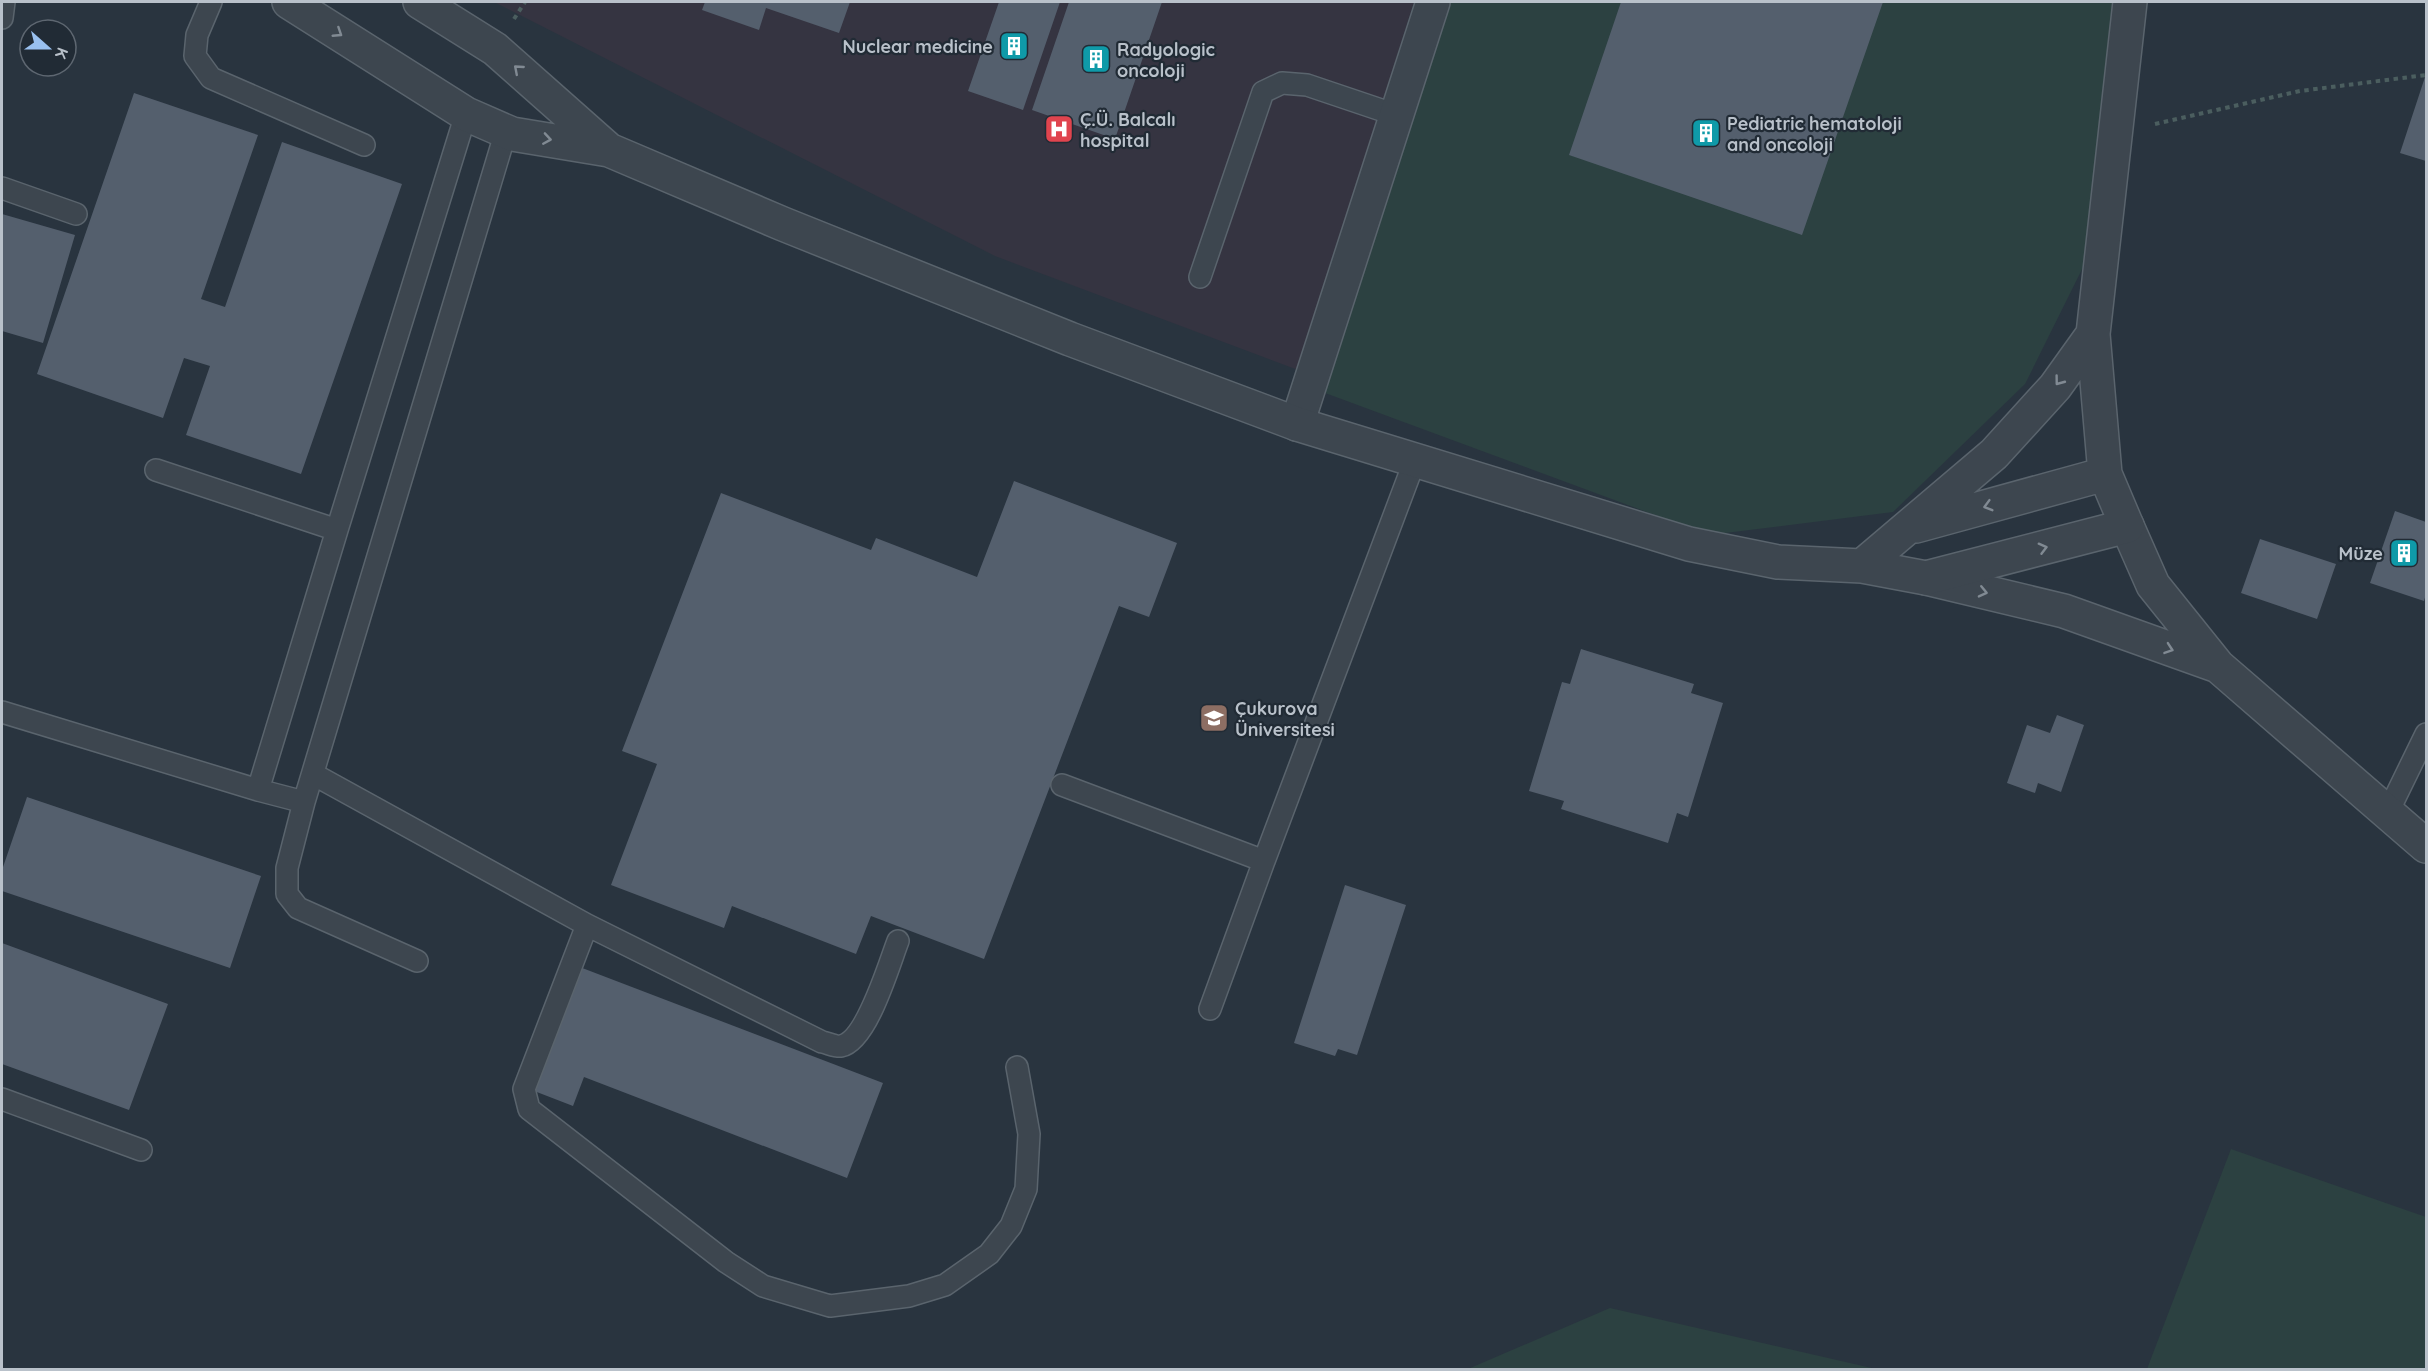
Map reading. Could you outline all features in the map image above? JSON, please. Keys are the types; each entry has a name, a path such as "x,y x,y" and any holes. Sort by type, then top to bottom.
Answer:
{"street":[{"path":"289,2 465,114 506,131 609,150 783,224 1070,339 1297,424 1689,544 1778,562 1862,566 1926,579 2064,611 2218,666"},
{"path":"420,2 495,49 609,150"},
{"path":"1297,424 1433,2"},
{"path":"2130,2 2094,334 2105,474 2153,585 2218,666 2387,814 2427,846"},
{"path":"1862,566 1994,454 2055,387 2094,334"},
{"path":"1905,529 2105,474"},
{"path":"1926,579 2127,526"}],"lane":[{"path":"2,18 4,2"},
{"path":"211,2 197,35 195,56 211,78 364,146"},
{"path":"1200,277 1263,92 1282,82 1306,85 1396,115"},
{"path":"258,790 465,114"},
{"path":"417,961 298,909 287,894 287,868 304,802 506,131"},
{"path":"2,188 76,214"},
{"path":"1210,1009 1415,460"},
{"path":"156,470 337,530"},
{"path":"2,712 304,802"},
{"path":"2387,814 2427,734"},
{"path":"313,774 587,925 822,1042 840,1046 853,1040 868,1019 898,941"},
{"path":"1062,785 1264,861"},
{"path":"587,925 524,1089 529,1109 726,1262 763,1286 830,1306 857,1304 909,1296 945,1285 989,1254 1011,1226 1026,1189 1029,1134 1017,1067"},
{"path":"2,1099 141,1150"}],"path":[{"path":"2116,134 2300,91 2426,75"}],"shaded area":[{"name":"Ç.Ü. Balcalı hospital","path":"494,2 1414,2 1298,370 995,256"}],"green space":[{"path":"1441,2 2124,2 2101,231 2025,384 1893,512 1709,535 1317,390"},
{"path":"2231,1149 2426,1217 2426,1369 2147,1369"},
{"path":"1610,1308 1876,1369 1468,1369"}],"building":[{"path":"705,2 850,2 839,33 766,8 759,30 702,10"},
{"name":"Nuclear medicine","path":"999,2 1060,2 1023,110 968,91"},
{"name":"Radyologic oncoloji","path":"1069,2 1162,2 1115,139 1032,110"},
{"name":"Pediatric hematoloji and oncoloji","path":"1621,2 1883,2 1802,235 1569,155"},
{"path":"2426,74 2426,161 2400,153"},
{"path":"134,93 258,135 201,299 225,307 282,142 402,184 301,474 186,435 210,366 184,358 163,418 37,374"},
{"path":"2,214 75,235 43,343 2,331"},
{"path":"1014,481 1177,543 1149,617 1119,606 984,959 871,916 856,954 732,906 724,928 611,885 657,764 622,751 721,493 871,550 876,538 977,577"},
{"name":"Müze","path":"2395,511 2426,522 2426,594 2424,601 2370,583"},
{"path":"2260,539 2336,564 2317,619 2241,593"},
{"path":"1581,649 1694,684 1691,693 1723,703 1688,817 1677,813 1668,843 1561,809 1564,801 1529,791 1562,682 1570,684"},
{"path":"2057,715 2084,725 2061,792 2038,783 2035,793 2007,783 2027,725 2050,733"},
{"path":"27,797 261,876 230,968 2,891 2,870"},
{"path":"1345,885 1406,905 1357,1055 1338,1049 1335,1056 1294,1043"},
{"path":"2,943 168,1004 129,1110 2,1064"},
{"path":"577,966 883,1083 847,1178 584,1077 573,1106 529,1089"}],"place":[{"name":"Nuclear medicine","path":"1014,46"},
{"name":"Radyologic oncoloji","path":"1096,59"},
{"name":"Ç.Ü. Balcalı hospital","path":"1059,129"},
{"name":"Pediatric hematoloji and oncoloji","path":"1706,133"},
{"name":"Müze","path":"2404,553"},
{"name":"Çukurova Üniversitesi","path":"1214,718"}]}
